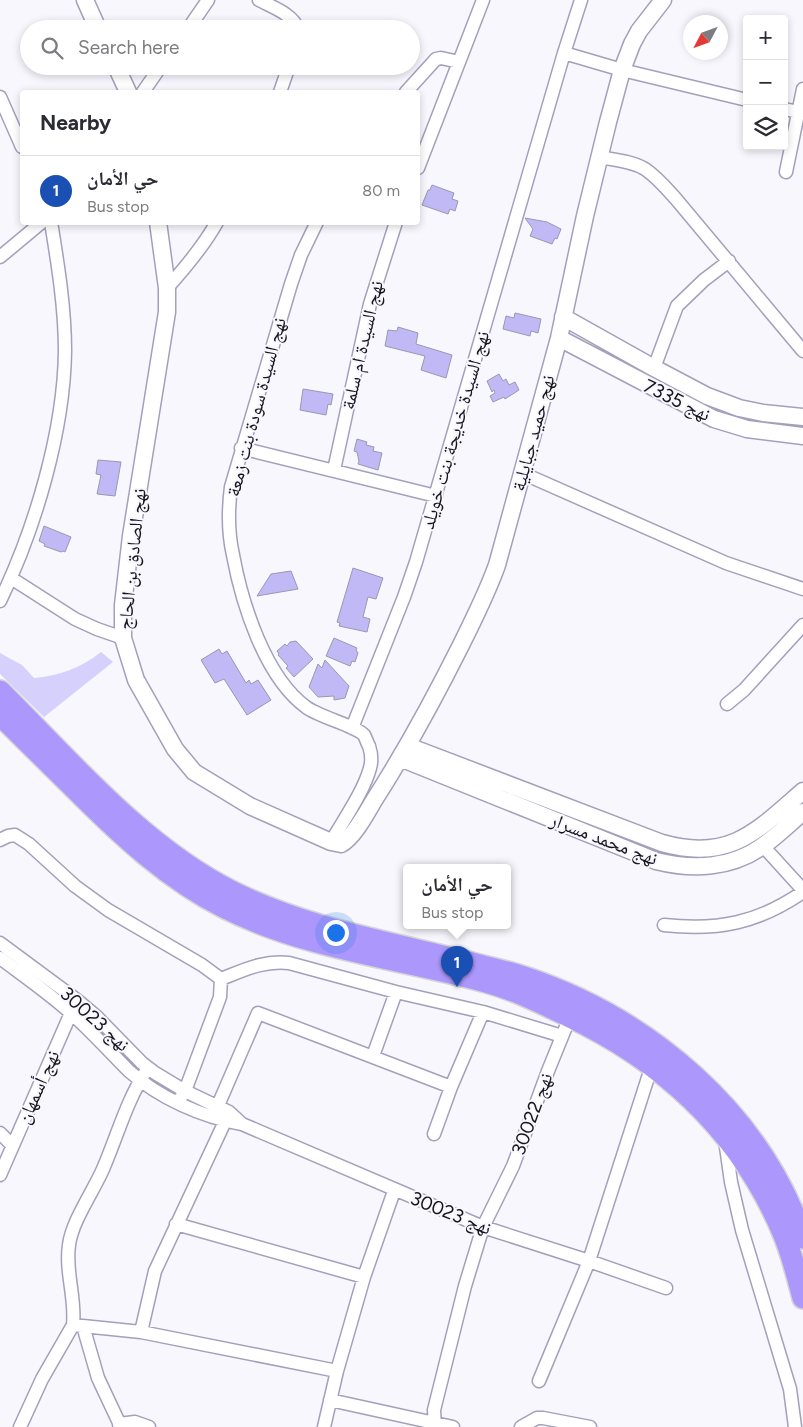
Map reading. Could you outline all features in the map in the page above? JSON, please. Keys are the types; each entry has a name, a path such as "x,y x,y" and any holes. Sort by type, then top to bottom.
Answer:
{"highway":[{"path":"0,691 129,819 193,868 231,891 273,910 310,923 524,977 570,1017 609,1014 650,1041 694,1076 738,1122 771,1169 785,1195 803,1238"},
{"path":"0,714 143,854 183,884 224,908 267,927 307,941 485,982 512,990 570,1017 623,1045 652,1065 682,1090 739,1154 768,1201 784,1235 803,1298"}],"street":[{"path":"85,0 94,20"},
{"path":"194,20 208,0"},
{"path":"259,0 293,20"},
{"path":"420,163 482,0"},
{"name":"نهج السيدة خديجة بنت خويلد","path":"352,728 404,597 436,496 564,52 582,0"},
{"name":"نهج حميد جبايلية","path":"337,843 366,814 404,752 448,673 488,590 559,338 599,158 622,70 632,44 663,0"},
{"path":"564,52 622,70 743,99"},
{"path":"408,90 436,59 441,58 459,62"},
{"path":"120,75 127,90"},
{"path":"144,90 155,75"},
{"path":"281,90 286,75"},
{"path":"786,172 801,113 803,89"},
{"path":"0,97 20,142"},
{"path":"788,110 801,113"},
{"path":"599,158 636,165 651,174 676,200 803,351"},
{"path":"0,257 38,225"},
{"path":"0,601 11,578 34,517 54,440 63,380 65,354 63,307 51,225"},
{"name":"نهج الصادق بن الحاج","path":"158,225 167,288 166,320 131,536 123,605 123,638 136,680 148,704 175,749 194,772 250,806 337,843"},
{"path":"167,288 204,244 215,225"},
{"name":"نهج السيدة سودة بنت زمعة","path":"316,225 301,255 291,284 242,448 231,487 228,508 229,530 232,555 251,620 277,674 296,699 313,712 352,728"},
{"name":"نهج السيدة ام سلمة","path":"334,470 370,304 395,225"},
{"path":"654,368 677,306 704,280 728,261"},
{"name":"نهج 7335","path":"563,317 708,396 739,408 763,413 803,417"},
{"name":"نهج 7335","path":"559,338 714,419 754,430 803,436"},
{"path":"242,448 436,496"},
{"path":"522,473 726,563 803,589"},
{"path":"11,578 75,619 123,638"},
{"path":"727,704 744,690 803,625"},
{"path":"337,843 370,768 369,747 364,735 352,728"},
{"name":"نهج محمد مسرار","path":"404,752 679,848 706,849 731,844 747,837 762,827 803,792"},
{"name":"نهج محمد مسرار","path":"404,752 656,860 674,865 692,867 711,866 730,862 763,846 803,812"},
{"path":"0,840 15,835 29,844 75,886 108,910 202,965 222,979"},
{"path":"664,925 689,928 714,927 738,923 762,915 785,904 803,891 763,846"},
{"name":"نهج 30023","path":"0,943 96,1016 148,1068 221,1114 394,1191 483,1227 666,1288"},
{"name":"نهج 30023","path":"0,958 70,1012 140,1080 161,1094 178,1102 221,1114"},
{"path":"222,979 248,968 275,961 483,1012 570,1017"},
{"path":"178,1102 185,1091 220,998 222,979"},
{"path":"373,1056 396,992"},
{"name":"نهج أسمهان","path":"0,1175 70,1012 77,1000"},
{"path":"434,1134 451,1087 483,1012"},
{"path":"141,1332 155,1271 221,1114 258,1013 451,1087"},
{"name":"نهج 30022","path":"434,1425 434,1410 447,1354 483,1227 513,1166 570,1017"},
{"path":"539,1381 589,1261 652,1065"},
{"path":"148,1068 124,1113 103,1168 71,1232 68,1255 74,1314 98,1378 120,1426 135,1422 149,1427"},
{"path":"0,1133 12,1144"},
{"path":"724,1135 731,1182 742,1230 790,1389 795,1427"},
{"path":"324,1427 337,1371 364,1277 394,1191"},
{"path":"176,1224 364,1277"},
{"path":"78,1325 141,1332 337,1371"},
{"path":"20,1427 42,1379 78,1325"},
{"path":"330,1400 434,1425 453,1427"},
{"path":"521,1427 537,1418 543,1418 590,1427"}],"shaded area":[{"path":"101,652 113,662 44,717 0,674 0,653 22,665 34,678 69,670 86,663"}],"building":[{"path":"432,185 454,193 452,199 458,201 455,211 450,209 448,214 422,205"},
{"path":"525,218 547,222 561,229 557,239 555,238 552,244 530,236 533,229"},
{"path":"515,313 541,319 538,333 531,331 530,336 503,329 506,316 514,318"},
{"path":"398,327 418,333 416,344 452,355 446,378 421,370 425,356 385,346 388,330 397,331"},
{"path":"499,374 503,381 506,379 509,385 515,382 519,390 505,399 504,397 493,402 490,396 495,393 494,390 492,392 487,381"},
{"path":"303,389 333,394 331,405 328,404 326,415 300,410"},
{"path":"357,439 367,442 366,445 374,447 373,451 382,453 378,470 358,464 357,452 354,451"},
{"path":"98,460 121,462 115,496 97,494 101,475 96,474"},
{"path":"44,526 71,537 65,552 44,546 45,544 39,541"},
{"path":"353,568 383,578 376,599 368,597 363,617 370,619 367,632 339,626 340,623 337,622"},
{"path":"291,571 298,589 257,596 271,574"},
{"path":"334,638 357,648 358,653 355,662 352,661 350,666 326,656"},
{"path":"296,641 313,659 294,677 286,668 288,666 278,655 277,651 285,644 287,646 290,642"},
{"path":"219,649 222,654 227,651 246,683 249,680 251,684 258,680 271,700 247,715 224,679 215,683 201,660"},
{"path":"325,660 349,686 345,698 334,700 334,696 318,697 309,687 318,664 322,668"}],"place":[{"name":"حي الأمان","path":"457,987"}]}
